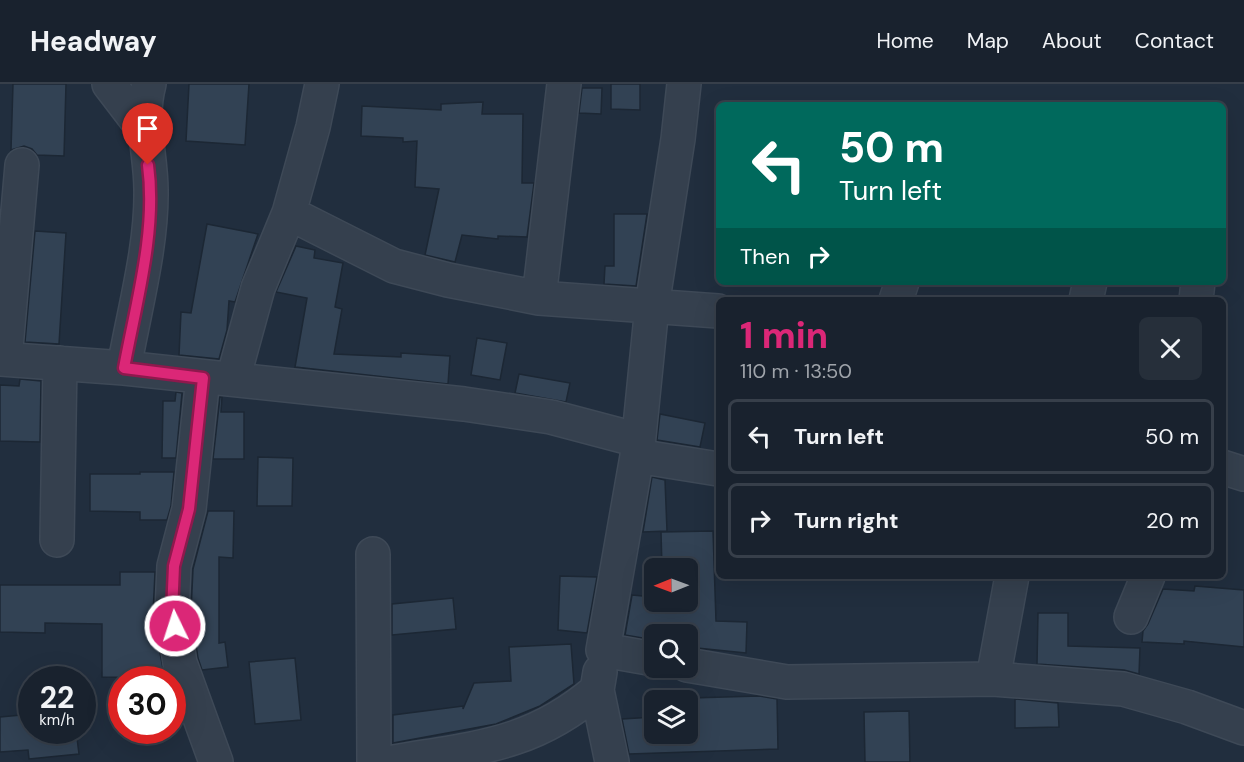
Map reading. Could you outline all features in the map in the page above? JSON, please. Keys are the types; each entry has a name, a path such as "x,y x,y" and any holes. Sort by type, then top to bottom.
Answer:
{"street":[{"path":"109,84 145,131"},
{"path":"124,368 149,230 151,188 145,131 146,96 149,84"},
{"path":"216,762 180,663 172,612 174,566 218,378 289,213 313,127 322,84"},
{"path":"539,298 564,84"},
{"path":"612,762 597,690 638,448 652,306 678,139 684,84"},
{"path":"22,165 3,359 124,368 464,404 540,415 638,448 716,468"},
{"path":"289,213 394,266 448,280 539,298 716,311"},
{"path":"57,540 60,363"},
{"path":"1226,468 1244,474"},
{"path":"373,554 374,762"},
{"path":"993,678 1011,579"},
{"path":"1131,617 1147,579"},
{"path":"603,650 644,657"},
{"path":"698,666 787,682 993,678 1123,689 1187,707 1244,728"},
{"path":"394,762 499,744 525,735 576,708 597,690"}],"building":[{"path":"13,84 66,84 64,156 37,155 32,149 24,146 11,150"},
{"path":"189,84 249,84 245,145 186,141"},
{"path":"611,84 640,84 640,110 611,109"},
{"path":"582,88 602,88 601,114 579,113"},
{"path":"483,102 482,114 523,114 522,183 534,183 527,237 498,236 498,239 462,235 455,262 425,255 439,189 415,187 417,141 403,142 403,138 361,136 362,106 441,110 441,104"},
{"path":"614,214 647,214 636,286 604,284 605,266 614,266"},
{"path":"207,224 258,234 235,302 229,301 227,330 219,359 179,355 181,312 191,313"},
{"path":"35,231 66,233 59,344 25,342"},
{"path":"296,246 315,250 314,258 343,263 335,307 342,309 334,354 401,357 401,353 450,356 448,384 295,367 307,298 276,292"},
{"path":"477,338 507,343 500,380 471,375"},
{"path":"519,374 570,383 566,402 515,393"},
{"path":"20,379 41,381 40,442 0,441 0,385 19,386"},
{"path":"176,392 182,393 176,458 162,458 163,401 175,401"},
{"path":"220,397 222,397 221,412 244,412 244,459 213,459"},
{"path":"660,414 705,423 700,447 657,440"},
{"path":"258,457 293,458 292,506 257,506"},
{"path":"140,472 174,472 171,506 167,520 140,520 140,512 90,511 90,474 140,474"},
{"path":"652,477 665,480 667,531 643,532"},
{"path":"208,511 234,511 233,558 219,557 219,643 225,642 228,667 202,670 191,611 193,569"},
{"path":"713,531 716,621 747,622 746,653 698,648 698,624 644,624 644,638 625,635 632,595 644,596 644,612 698,612 698,558 662,558 661,532"},
{"path":"120,572 155,572 153,615 163,666 108,666 108,677 102,677 102,624 45,623 45,633 0,632 0,585 120,585"},
{"path":"560,576 597,577 587,633 558,630"},
{"path":"1195,586 1244,590 1244,647 1184,641 1184,644 1142,642 1143,631 1163,589 1194,591"},
{"path":"453,598 456,629 392,635 392,604"},
{"path":"1038,613 1068,613 1068,646 1140,648 1139,674 1124,670 1037,664"},
{"path":"571,644 574,684 540,706 496,724 393,743 393,715 463,706 463,709 474,683 511,681 509,647"},
{"path":"295,658 301,720 255,724 249,662"},
{"path":"759,696 777,699 778,749 629,754 622,719 644,718 644,744 698,744 698,698"},
{"path":"1015,699 1058,703 1059,727 1015,728"},
{"path":"909,711 910,762 865,762 864,712"},
{"path":"18,715 18,744 78,744 79,754 29,759 28,750 0,752 0,717"}],"route":[{"path":"148,165 151,188 149,230 124,368 203,378 189,509 174,566 172,612 175,626"}]}
